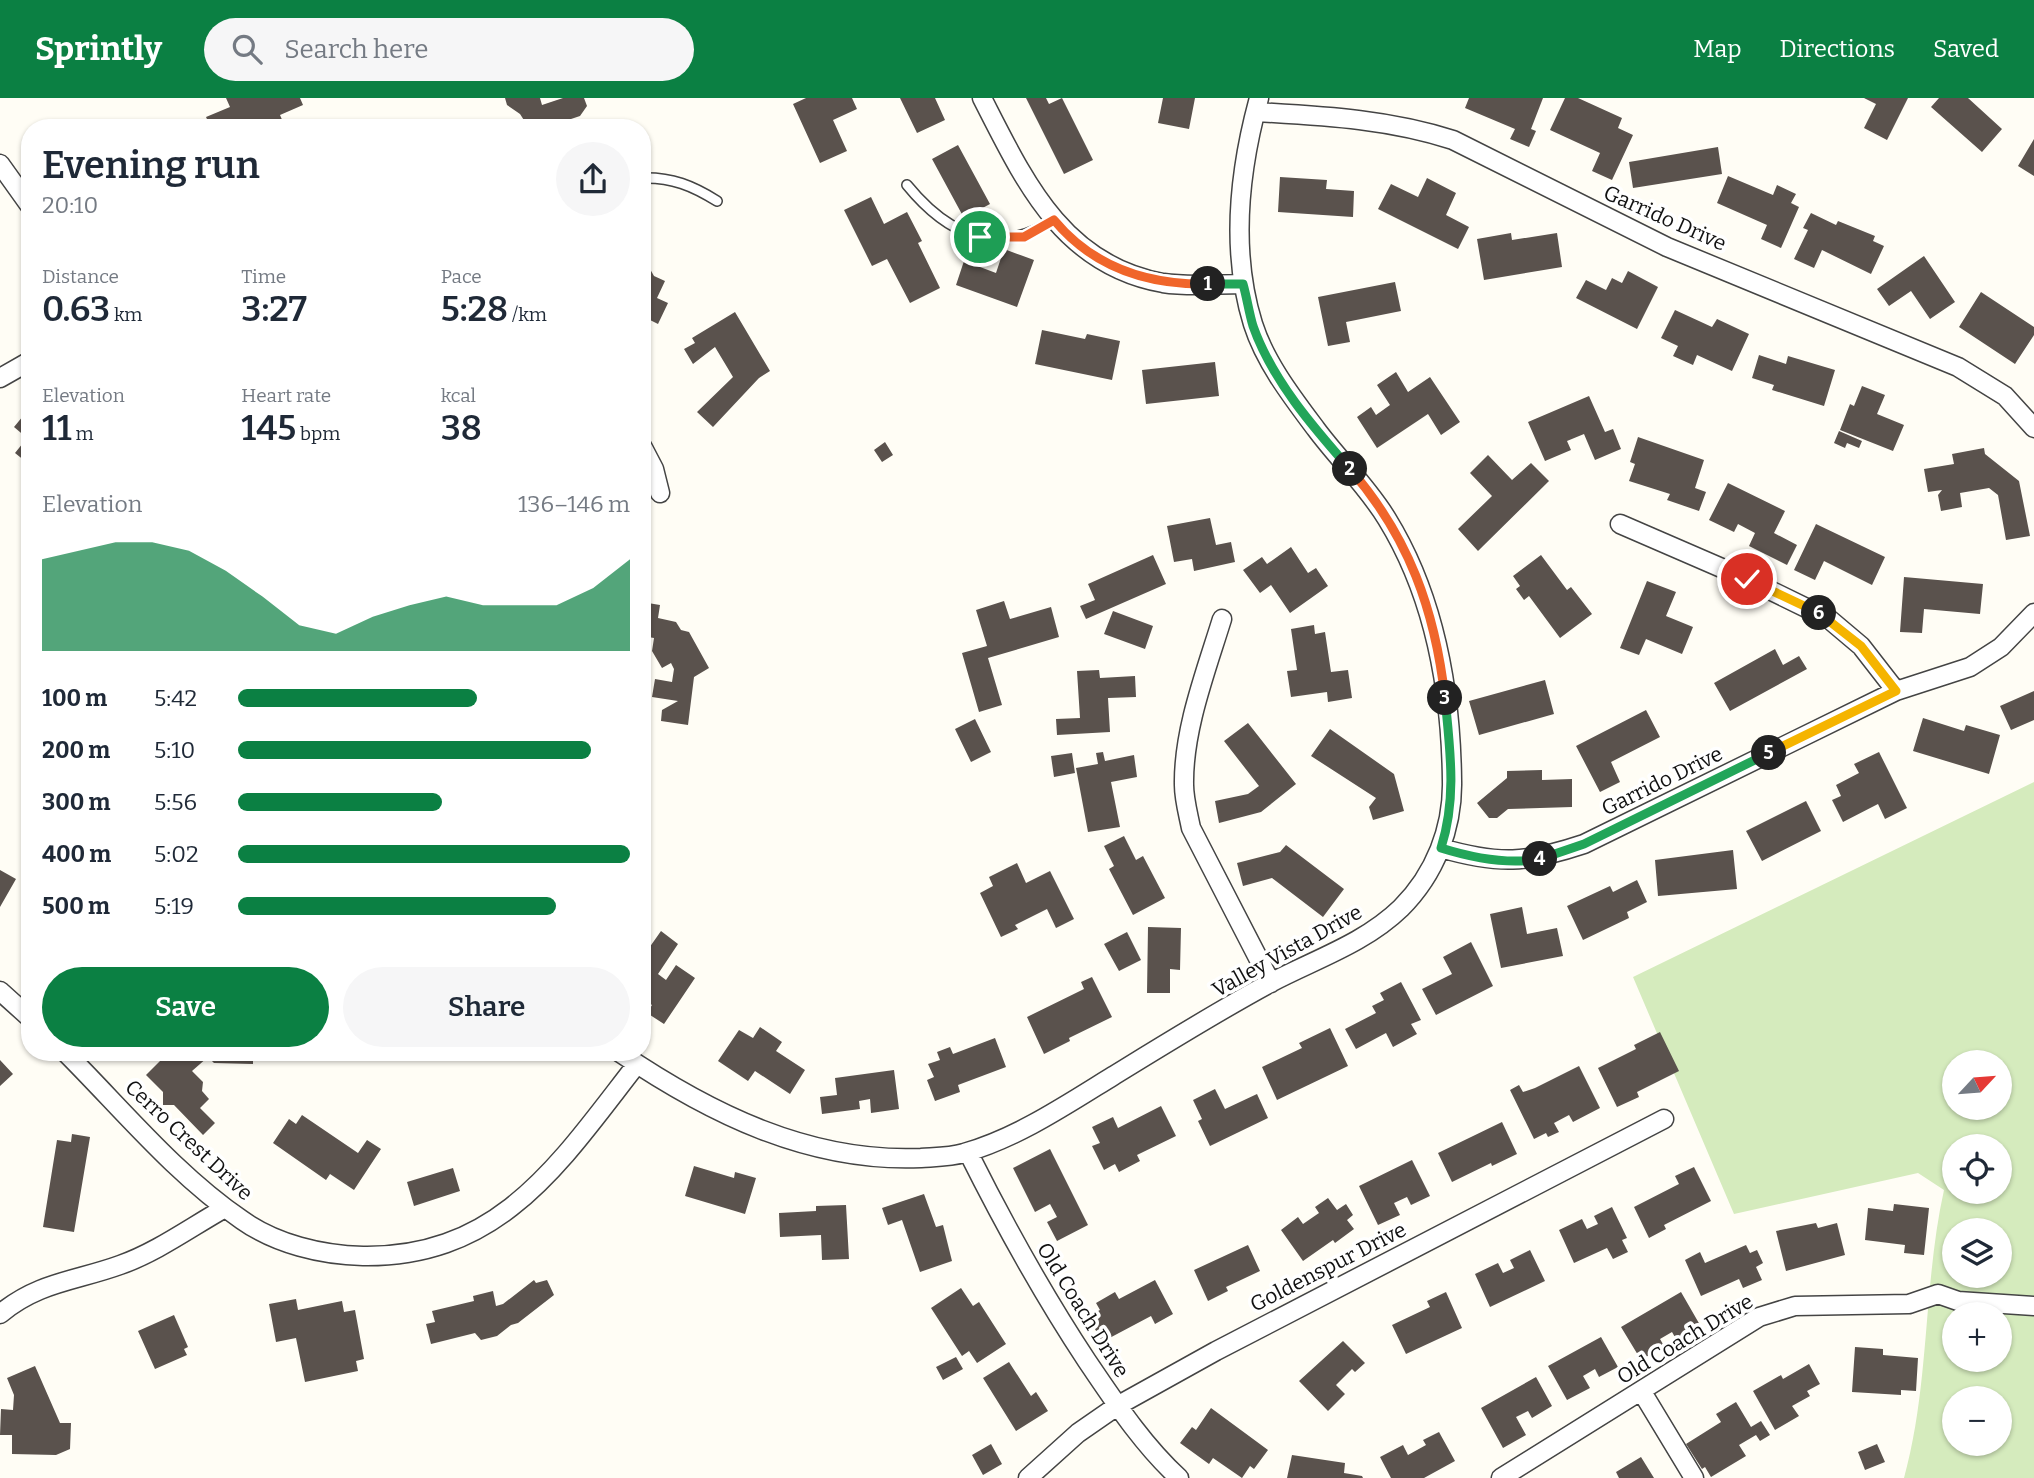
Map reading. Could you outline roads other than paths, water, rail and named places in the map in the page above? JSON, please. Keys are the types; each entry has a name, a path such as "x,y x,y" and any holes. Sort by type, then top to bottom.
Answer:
{"street":[{"path":"982,98 1037,198 1054,220 1091,254 1144,278 1181,285 1243,284"},
{"name":"Valley Vista Drive","path":"632,1061 726,1116 807,1146 838,1153 889,1158 918,1158 968,1152 1013,1133 1271,983 1350,944 1384,923 1413,895 1441,848 1452,802 1451,753 1441,663 1433,624 1419,581 1386,516 1365,486 1317,432 1274,370 1254,326 1243,284 1238,234 1240,194 1258,105"},
{"name":"Garrido Drive","path":"1258,105 1419,129 1453,140 1667,247 1958,367 2005,396 2034,428"},
{"path":"0,164 21,193"},
{"path":"0,378 21,366"},
{"path":"651,463 660,493"},
{"path":"1620,524 1829,619 1861,646 1896,691"},
{"name":"Garrido Drive","path":"1441,848 1468,856 1519,861 1545,858 1584,844 1896,691 1953,674 1986,658 2015,635 2034,613"},
{"path":"1222,619 1192,722 1184,773 1185,801 1191,828 1271,983"},
{"path":"0,991 21,1010"},
{"name":"Cerro Crest Drive","path":"74,1061 140,1130 225,1208 278,1239 327,1253 352,1256 402,1254 451,1242 496,1220 536,1188 637,1064"},
{"name":"Goldenspur Drive","path":"1028,1478 1078,1433 1117,1406 1216,1351 1664,1119"},
{"name":"Old Coach Drive","path":"968,1152 1042,1292 1117,1406 1179,1478"},
{"path":"0,1314 41,1288 135,1259 225,1208"},
{"name":"Old Coach Drive","path":"1501,1478 1759,1317 1783,1309 1795,1306 1909,1304 1938,1294 1958,1301 2034,1306"},
{"path":"1642,1392 1694,1478"}],"lane":[{"path":"651,178 662,177 691,185 717,201"},
{"path":"907,185 931,211 965,233 980,237 1024,237 1054,220"}]}
